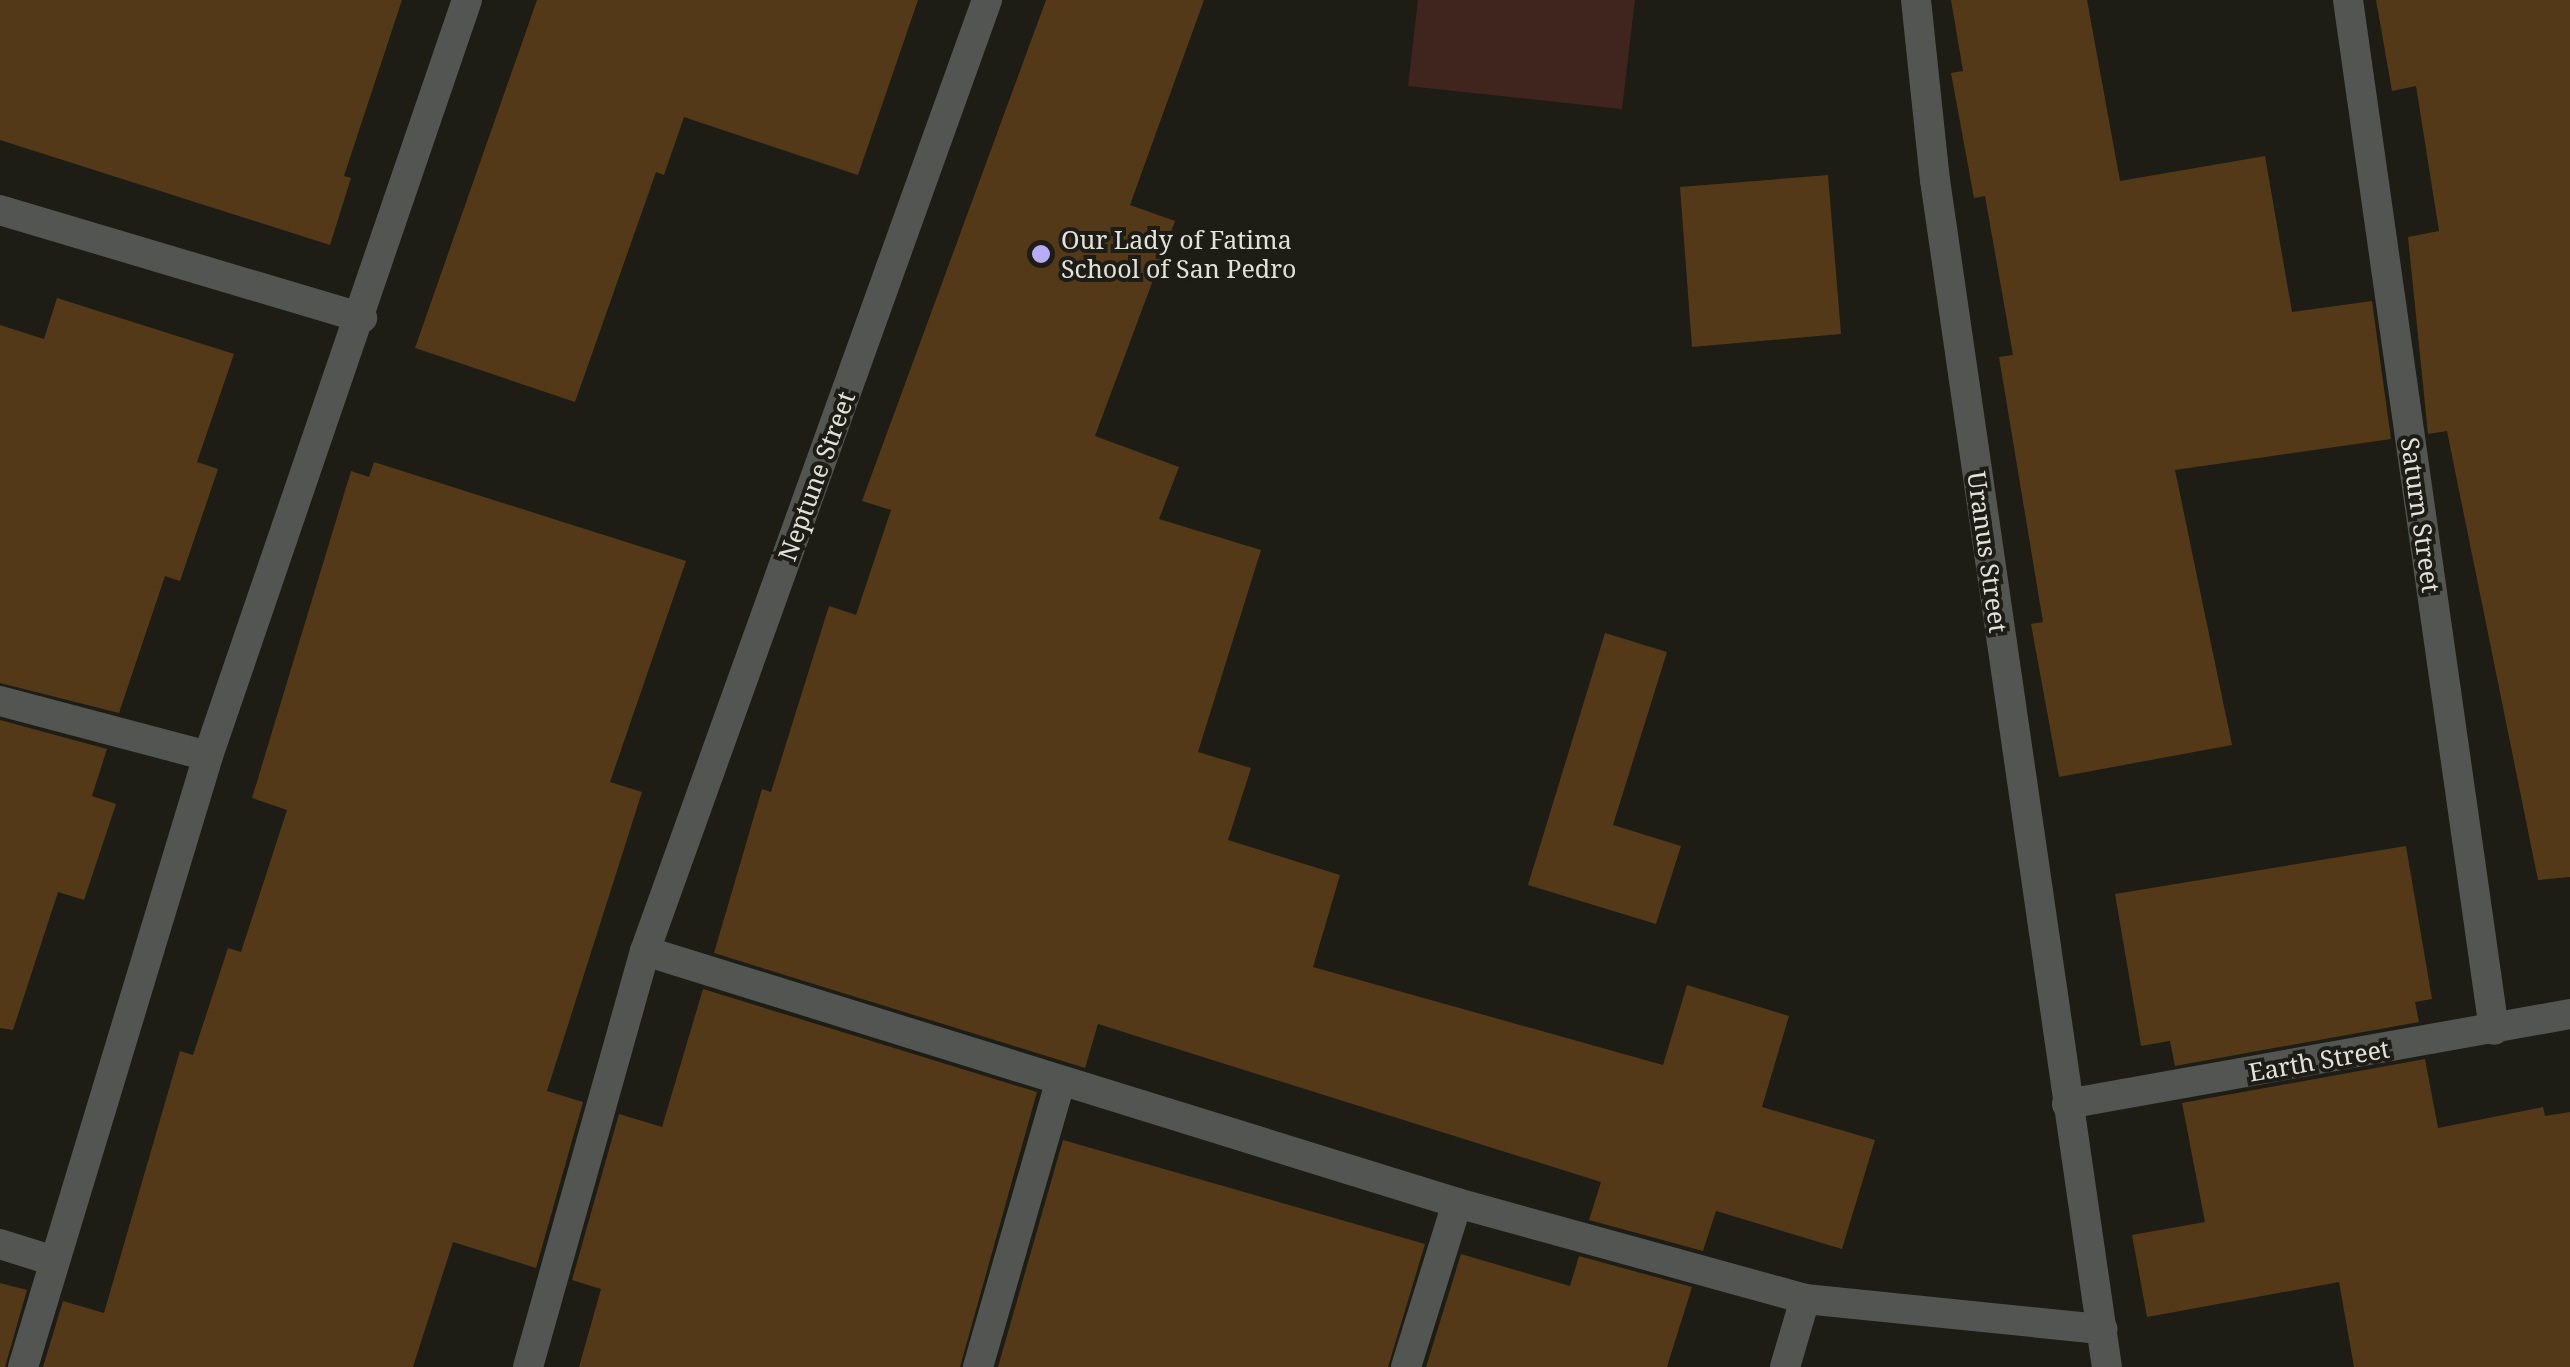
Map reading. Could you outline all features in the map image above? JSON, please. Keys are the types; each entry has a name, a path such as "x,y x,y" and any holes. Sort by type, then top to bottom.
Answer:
{"street":[{"path":"24,1367 208,756 362,318 467,0"},
{"name":"Neptune Street","path":"528,1367 645,951 987,0"},
{"name":"Uranus Street","path":"1916,0 1936,180 2107,1367"},
{"name":"Saturn Street","path":"2348,0 2494,1030"},
{"path":"0,210 362,318"},
{"path":"0,701 208,756"},
{"path":"645,951 1456,1204 1805,1299 2102,1329"},
{"name":"Earth Street","path":"2067,1104 2570,1014"},
{"path":"978,1367 1060,1082"},
{"path":"1406,1367 1456,1204"},
{"path":"0,1244 54,1261"},
{"path":"1785,1367 1805,1299"}],"shaded area":[{"path":"1418,0 1635,0 1622,109 1408,86"}],"building":[{"path":"0,0 402,0 344,176 351,178 330,245 0,140"},
{"path":"537,0 918,0 858,175 684,117 664,175 656,172 575,402 415,348"},
{"path":"1046,0 1204,0 1130,205 1175,221 1095,436 1179,467 1159,519 1261,550 1198,752 1251,768 1228,840 1340,875 1313,967 1663,1065 1687,985 1789,1016 1762,1107 1875,1140 1842,1249 1716,1211 1703,1251 1589,1220 1601,1182 1098,1024 1085,1068 714,953 762,789 771,792 829,606 856,615 891,510 862,501"},
{"path":"1951,0 2087,0 2120,181 2265,156 2292,312 2372,301 2391,439 2175,470 2232,745 2059,777 2031,624 2043,622 1999,357 2013,355 1985,196 1974,198 1951,73 1963,71"},
{"path":"2376,0 2570,0 2570,877 2538,880 2447,431 2428,434 2408,237 2439,231 2416,86 2392,91"},
{"path":"1828,175 1841,334 1692,347 1680,187"},
{"path":"57,298 234,354 197,462 218,469 180,581 165,576 119,713 0,683 0,325 44,339"},
{"path":"374,462 686,561 610,782 642,792 547,1091 583,1102 536,1268 453,1242 413,1367 43,1367 63,1301 104,1313 180,1051 193,1055 228,948 241,952 287,810 252,798 351,471 369,477"},
{"path":"1605,633 1667,652 1613,825 1681,846 1656,924 1528,885"},
{"path":"0,720 107,749 92,796 116,804 84,900 58,892 13,1030 0,1028"},
{"path":"2406,846 2432,999 2415,1002 2419,1022 2175,1066 2170,1041 2141,1046 2115,894"},
{"path":"703,989 1037,1092 960,1367 579,1367 601,1289 572,1280 619,1114 662,1127"},
{"path":"2425,1059 2438,1128 2543,1107 2545,1116 2570,1112 2570,1367 2354,1367 2339,1282 2147,1317 2132,1235 2205,1222 2182,1103"},
{"path":"1063,1140 1425,1244 1388,1367 998,1367"},
{"path":"1461,1254 1570,1286 1579,1256 1692,1287 1667,1367 1426,1367"},
{"path":"0,1283 27,1290 5,1367 0,1367"}],"place":[{"name":"Our Lady of Fatima School of San Pedro","path":"1041,254"}]}
